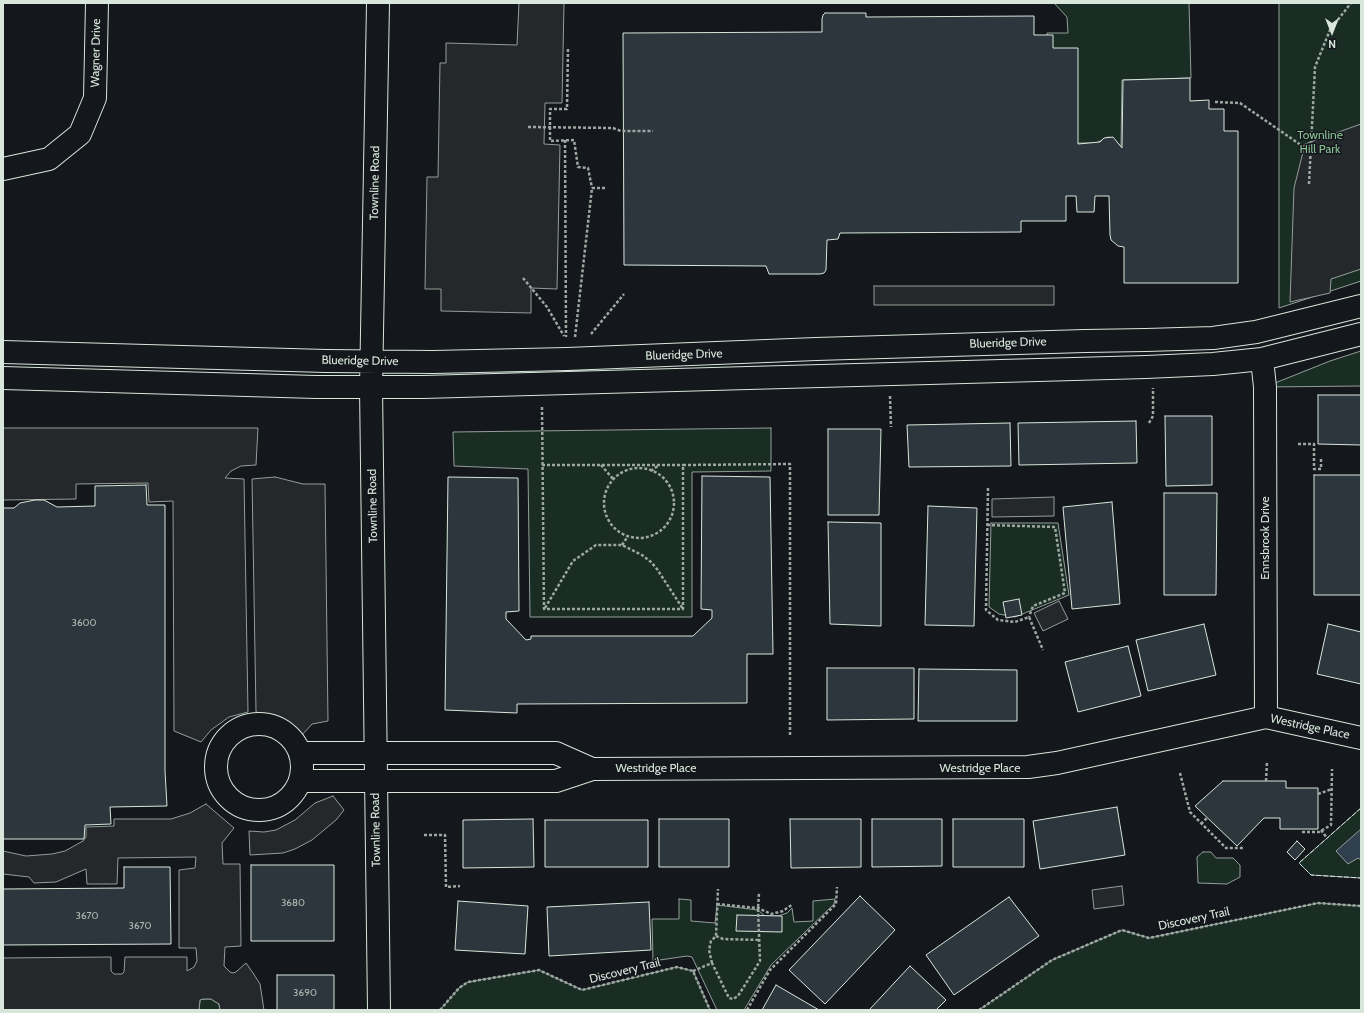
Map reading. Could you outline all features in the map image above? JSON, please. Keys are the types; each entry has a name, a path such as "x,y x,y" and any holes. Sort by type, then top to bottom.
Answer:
{"street":[{"name":"Wagner Drive","path":"3,169 49,159 80,134 95,98 97,3"},
{"name":"Townline Road","path":"378,3 371,387 379,1010"},
{"name":"Blueridge Drive","path":"3,352 372,362 567,359 816,349 1213,338 1256,332 1361,306"},
{"path":"3,378 423,387 1146,367 1213,364 1262,359 1361,334"},
{"name":"Ennsbrook Drive","path":"1262,359 1265,387 1266,717"},
{"name":"Westridge Place","path":"300,781 556,781 592,769 1028,768 1065,762 1266,717 1361,738"},
{"path":"257,724 270,726 283,732 293,741 300,753 302,767 300,781 293,794 282,803 269,809 254,810 240,806 228,797 220,785 216,771 217,758 222,745 231,735 243,727 257,724"},
{"name":"Westridge Place","path":"300,753 556,753 592,769"}],"path":[{"path":"1309,184 1315,67 1330,30 1351,3"},
{"path":"568,49 567,109 550,109 550,141 574,140 578,167 588,168 592,188 574,340 581,339"},
{"path":"1215,102 1240,103 1310,152"},
{"path":"528,127 550,126 561,128 613,128 621,131 653,131"},
{"path":"523,278 547,307 566,339 565,140"},
{"path":"592,188 606,188"},
{"path":"588,339 624,294"},
{"path":"1149,423 1153,416 1153,386"},
{"path":"890,395 891,427"},
{"path":"542,406 544,609"},
{"path":"1298,444 1314,444 1314,469 1320,469 1321,459"},
{"path":"542,465 790,464 790,735"},
{"path":"601,465 614,480"},
{"path":"651,471 659,465"},
{"path":"683,465 683,609"},
{"path":"640,469 651,471 661,476 669,485 673,496 674,507 671,518 664,528 655,534 644,538 622,534 613,527 607,517 604,506 606,494 610,484 618,476 628,470 640,469"},
{"path":"988,488 986,610 998,620 1015,622 1029,616"},
{"path":"987,525 1055,527 1065,593 1032,606 1029,616 1043,650"},
{"path":"622,545 628,536"},
{"path":"544,609 573,561 596,545 622,545 642,555 657,569 683,609"},
{"path":"544,609 683,609"},
{"path":"1266,781 1267,762"},
{"path":"1302,832 1319,832 1331,824 1332,769"},
{"path":"1180,773 1190,812 1226,848 1243,848"},
{"path":"1318,794 1332,789"},
{"path":"1201,824 1208,818"},
{"path":"1321,830 1327,838"},
{"path":"424,835 445,835 446,887 460,886"},
{"path":"747,1010 770,970 836,904 837,888"},
{"path":"718,890 716,936 711,942 709,950 712,963 729,998 733,999 738,996 760,961 758,908 759,893"},
{"name":"Discovery Trail","path":"979,1010 1052,960 1122,930 1149,938 1318,903 1361,906"},
{"path":"717,904 758,908 771,914 783,911 792,904"},
{"path":"716,936 723,939 760,940"},
{"path":"710,1010 693,971 712,963"},
{"name":"Discovery Trail","path":"440,1010 459,988 468,982 539,970 582,990 677,967 693,971"}],"green space":[{"path":"1054,3 1189,3 1191,78 1122,80 1121,146 1112,138 1108,137 1096,143 1076,143 1047,52 1047,33 1068,33 1067,17"},
{"name":"Townline Hill Park","path":"1279,3 1361,3 1361,281 1279,308"},
{"path":"1361,351 1361,386 1265,387 1330,361"},
{"path":"771,428 771,471 692,472 692,617 530,617 528,469 454,466 453,432"},
{"path":"991,523 1058,523 1069,595 1015,617 999,614 989,607"},
{"path":"1361,808 1361,878 1311,875 1299,863"},
{"path":"1203,852 1211,852 1216,858 1233,858 1240,865 1240,877 1227,884 1198,883 1197,857"},
{"path":"679,899 691,900 691,921 715,923 717,905 758,910 765,916 778,916 787,913 792,908 794,922 813,921 813,901 835,899 834,904 771,965 744,1010 717,1010 692,957 687,956 653,961 652,919 679,919"},
{"path":"1318,903 1361,906 1361,1010 979,1010 1052,960 1122,930 1149,938"},
{"path":"677,967 693,971 710,1010 440,1010 459,988 468,982 539,970 582,990"},
{"path":"211,999 219,1004 220,1010 199,1010 200,1000"}],"shaded area":[{"path":"519,3 564,3 562,103 545,103 544,144 560,145 557,289 531,288 531,313 441,311 441,289 425,289 427,177 438,177 440,63 446,63 446,43 517,45"},
{"path":"1361,124 1361,269 1331,279 1330,293 1290,302 1294,188 1305,144"},
{"path":"874,286 1054,286 1054,305 874,305"},
{"path":"3,428 258,428 256,465 241,466 231,471 225,478 244,479 248,712 229,717 211,730 201,742 174,731 173,501 149,502 148,483 76,484 76,499 3,500"},
{"path":"275,477 303,484 325,484 328,721 312,724 302,735 287,722 271,715 256,712 252,479"},
{"path":"1054,497 1054,516 992,517 992,499"},
{"path":"1059,601 1068,619 1043,631 1034,613"},
{"path":"333,796 344,810 336,820 312,840 295,849 283,853 250,855 249,831 264,832 276,830 295,820 315,803"},
{"path":"206,804 234,828 222,843 223,864 240,864 241,946 225,947 224,966 233,973 246,963 260,984 264,1010 220,1010 219,1004 211,999 203,999 200,1000 199,1010 3,1010 3,958 111,957 111,971 114,974 122,974 124,972 125,957 187,957 187,971 194,967 197,961 196,948 179,948 179,870 195,868 196,857 118,858 117,884 87,884 86,869 56,882 34,883 29,877 3,874 3,851 26,856 52,854 65,851 83,841 86,837 86,827 114,826 114,819 171,819 190,813"},
{"path":"1122,886 1124,905 1094,909 1092,890"}],"water":[{"path":"1361,829 1361,860 1358,858 1348,864 1336,851"}],"building":[{"path":"825,13 866,13 866,17 1034,16 1034,35 1053,35 1053,48 1078,48 1078,144 1100,142 1104,138 1113,137 1122,148 1123,80 1190,78 1190,101 1209,100 1209,109 1224,109 1224,131 1238,131 1238,283 1124,283 1124,247 1118,246 1111,240 1109,196 1095,196 1094,212 1077,212 1076,196 1066,196 1066,221 1021,221 1021,232 840,233 838,239 827,240 826,270 824,273 820,274 769,274 766,266 624,265 623,33 822,32 822,19"},
{"path":"1318,395 1361,395 1361,445 1318,444"},
{"path":"1165,416 1212,416 1212,485 1166,486"},
{"path":"1136,421 1137,463 1019,465 1018,423"},
{"path":"1010,423 1011,466 909,467 907,425"},
{"path":"828,429 881,429 879,515 828,515"},
{"path":"1314,475 1361,475 1361,595 1314,595"},
{"path":"702,476 770,477 773,654 747,654 747,703 517,704 517,713 445,710 448,477 518,478 519,611 506,612 506,619 526,640 531,639 531,636 693,636 712,618 712,610 701,609"},
{"path":"146,485 147,505 165,505 165,771 167,806 110,807 111,824 85,825 84,839 3,839 3,508 14,508 20,503 35,500 44,500 57,507 95,506 95,486"},
{"path":"1164,493 1217,493 1216,595 1164,595"},
{"path":"1112,502 1120,604 1072,609 1063,507"},
{"path":"928,506 977,508 974,626 925,625"},
{"path":"828,522 881,523 881,626 830,624"},
{"path":"1019,599 1022,615 1006,618 1003,602"},
{"path":"1204,624 1216,675 1148,691 1136,640"},
{"path":"1328,624 1361,632 1361,684 1317,674"},
{"path":"1128,646 1141,696 1078,712 1065,662"},
{"path":"827,668 914,668 914,719 827,720"},
{"path":"919,669 1017,670 1017,721 918,721"},
{"path":"1223,781 1286,781 1286,788 1318,788 1318,829 1280,829 1280,818 1264,818 1237,846 1195,806"},
{"path":"1117,807 1125,855 1040,869 1033,821"},
{"path":"533,819 534,867 463,868 463,820"},
{"path":"659,819 729,819 729,867 659,867"},
{"path":"790,819 861,819 861,867 791,868"},
{"path":"872,819 942,819 942,866 872,867"},
{"path":"953,819 1024,819 1024,867 953,867"},
{"path":"545,820 648,820 648,867 545,867"},
{"path":"1297,841 1305,849 1295,860 1287,852"},
{"path":"251,865 334,865 334,941 251,941"},
{"path":"124,867 170,867 171,944 3,945 3,889 124,888"},
{"path":"860,896 895,930 825,1004 789,970"},
{"path":"1009,897 1039,936 954,995 926,955"},
{"path":"458,901 528,906 525,954 455,950"},
{"path":"649,902 651,950 549,956 547,907"},
{"path":"737,915 782,916 782,932 736,931"},
{"path":"910,966 946,1000 936,1010 869,1010"},
{"path":"277,975 334,975 334,1010 277,1010"},
{"path":"776,985 819,1010 762,1010"}],"fence":[{"path":"1361,808 1299,863 1311,875 1361,878"}]}
